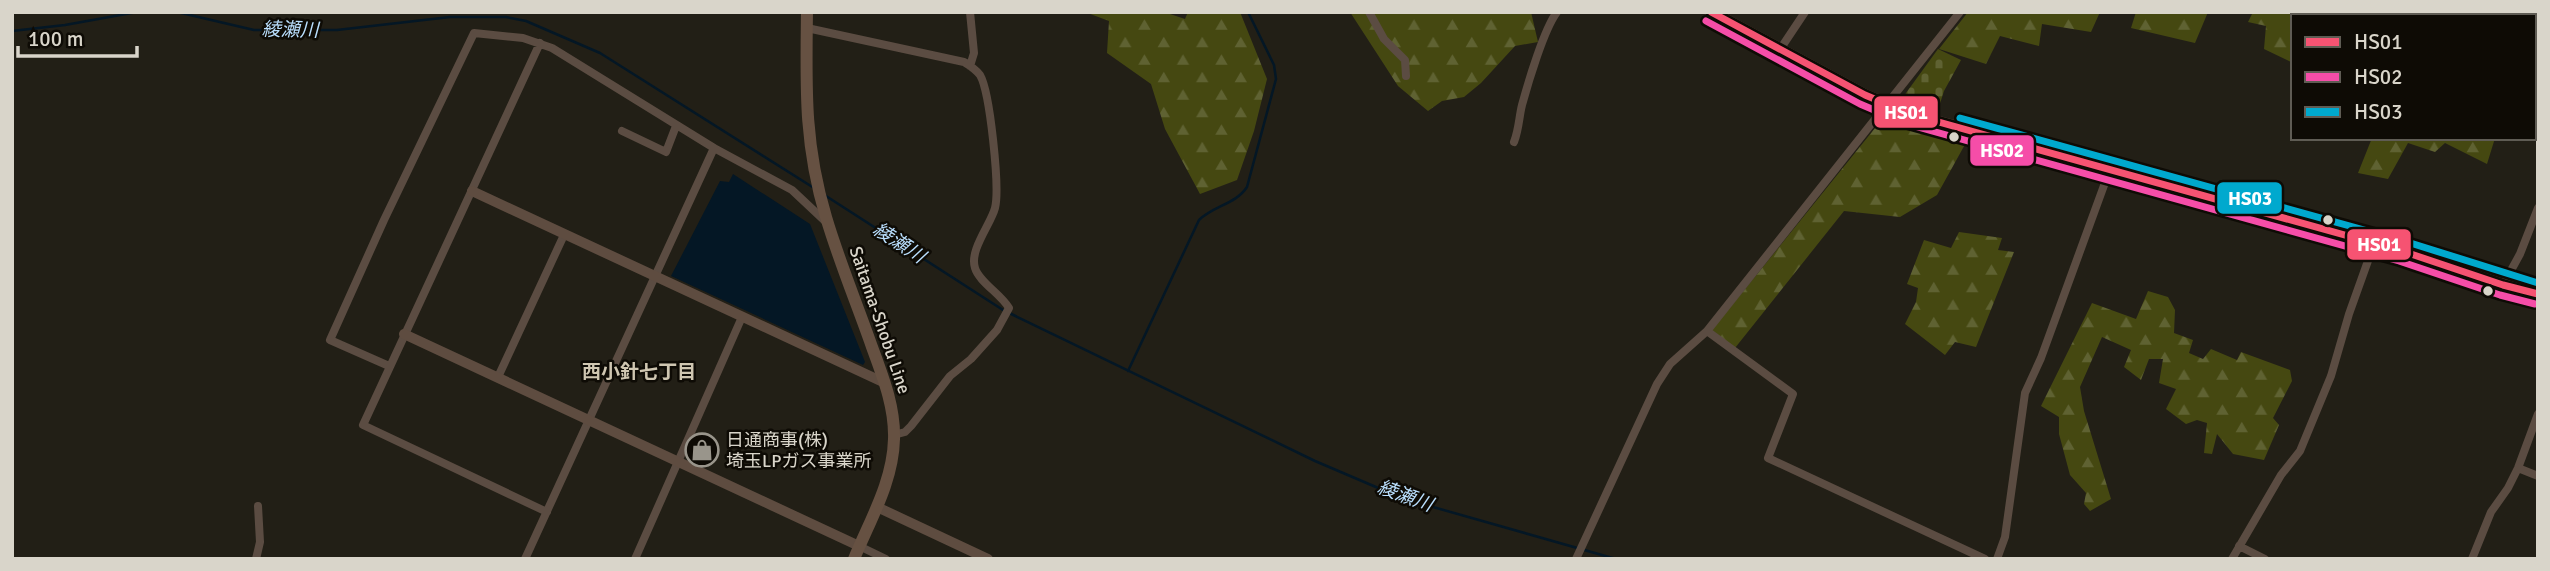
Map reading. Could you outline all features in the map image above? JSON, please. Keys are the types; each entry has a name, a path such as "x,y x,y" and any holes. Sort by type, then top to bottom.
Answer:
{"main road":[{"path":"807,12 807,28"},
{"path":"1711,12 1888,106 1945,125 2402,251 2538,294"},
{"name":"Saitama-Shobu Line","path":"807,28 807,129 816,180 892,410 894,435 889,475 854,559"}],"street":[{"path":"970,12 974,52 970,66"},
{"path":"1369,12 1384,39 1405,60 1406,76"},
{"path":"1514,142 1544,37 1557,12"},
{"path":"1781,48 1805,12"},
{"path":"1576,559 1657,384 1670,364 1707,331 1960,12"},
{"path":"807,28 964,62 979,74 985,88 992,137 996,206 975,256 974,268 1009,308 997,330 971,359 950,376 911,426 905,432 894,435"},
{"path":"389,366 330,340 474,33 500,34 552,48 676,126 792,190 827,218"},
{"path":"540,43 363,425 547,512"},
{"path":"622,131 666,152 676,126"},
{"path":"526,559 714,148"},
{"path":"1997,559 2005,537 2025,393 2041,358 2110,169"},
{"path":"472,191 885,383"},
{"path":"2503,285 2520,254 2538,208"},
{"path":"498,377 564,235"},
{"path":"2232,559 2281,475 2300,451 2331,376 2374,244"},
{"path":"635,559 742,317"},
{"path":"1707,331 1793,394 1768,458 1985,559"},
{"path":"404,334 886,559"},
{"path":"2472,559 2491,512 2518,468 2538,414"},
{"path":"2518,468 2538,476"},
{"path":"256,559 260,542 258,506"},
{"path":"877,507 988,559"},
{"path":"2239,546 2265,559"}],"green space":[{"path":"1085,12 1164,12 1185,19 1188,12 1240,12 1267,79 1254,131 1237,180 1200,194 1165,129 1151,84 1107,53 1109,21"},
{"path":"1350,12 1531,12 1538,42 1515,46 1481,83 1464,97 1442,101 1428,111 1398,86"},
{"path":"1968,12 2100,12 2091,32 2042,24 2039,46 2000,36 1986,64 1939,49"},
{"path":"2136,12 2208,12 2195,43 2131,28"},
{"path":"2253,12 2471,12 2291,14 2291,62 2264,49 2266,26 2248,22"},
{"path":"1938,49 1961,60 1944,91 1936,116 1898,104"},
{"path":"1888,112 1968,139 1937,195 1900,217 1844,211 1735,348 1712,330"},
{"path":"2371,140 2494,140 2487,164 2445,143 2435,152 2408,143 2388,179 2358,173"},
{"path":"1959,232 2002,238 1998,250 2014,252 1976,347 1955,342 1945,355 1905,324 1916,302 1918,288 1907,284 1924,240 1951,248"},
{"path":"2148,291 2168,297 2175,310 2174,333 2193,340 2189,353 2203,359 2211,349 2237,360 2241,352 2290,370 2292,381 2273,418 2279,425 2264,460 2233,454 2217,434 2212,454 2204,453 2207,423 2197,420 2186,424 2166,409 2176,389 2159,383 2163,359 2149,359 2141,380 2124,367 2131,350 2102,337 2080,387 2084,411 2111,499 2090,511 2084,504 2086,493 2070,475 2059,434 2059,417 2041,406 2092,303 2136,319"}],"water":[{"path":"733,174 810,224 865,362 863,365 671,276 720,181 729,182"}],"waterway":[{"name":"綾瀬川","path":"12,31 137,12"},
{"name":"綾瀬川","path":"177,12 254,30 337,30 450,17 506,17 526,21 600,53 814,188"},
{"path":"1128,371 1199,220 1237,197 1247,187 1276,79 1274,65 1248,12"},
{"name":"綾瀬川","path":"826,196 1003,310 1315,461 1397,496 1616,559"}],"transit line":[{"name":"HS01","path":"1711,12 1865,95 1910,114 2402,251 2538,294"},
{"name":"HS02","path":"1706,21 1860,104 1907,124 2399,261 2535,304"},
{"name":"HS03","path":"1960,118 2404,241 2538,283"}],"place":[{"name":"日通商事(株) 埼玉LPガス事業所","path":"702,450"}],"district":[{"name":"西小針七丁目","path":"639,372"}]}
